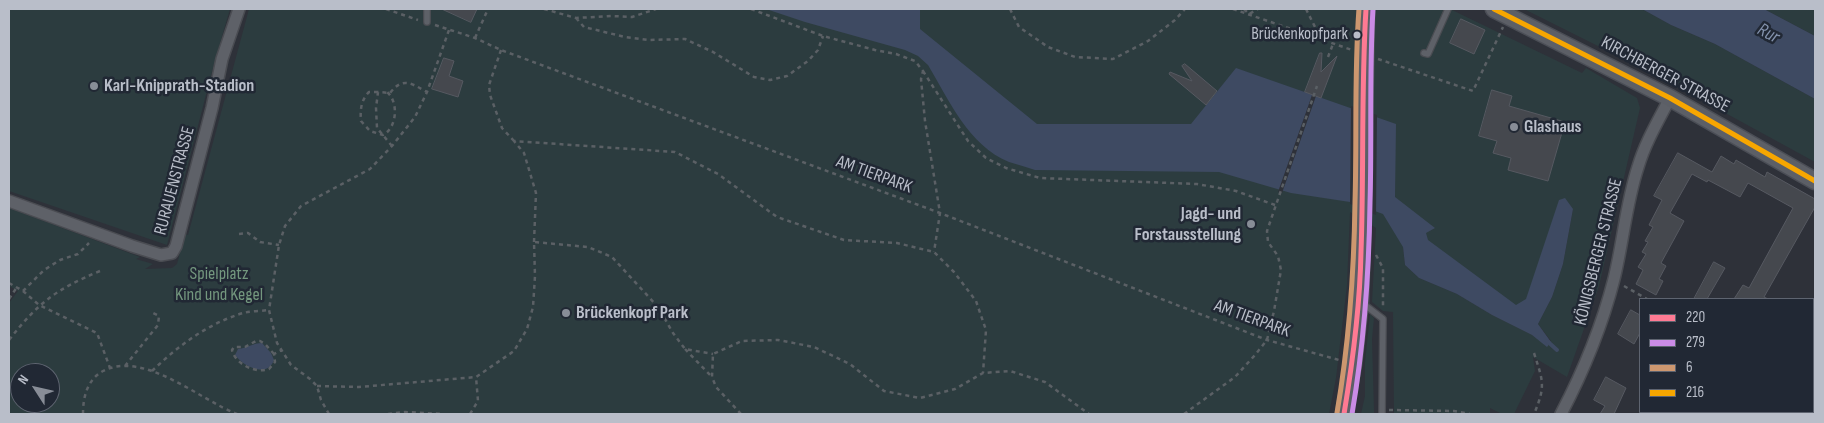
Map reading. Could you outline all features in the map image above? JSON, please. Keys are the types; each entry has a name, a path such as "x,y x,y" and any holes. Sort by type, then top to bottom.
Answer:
{"main road":[{"path":"1344,414 1353,364 1360,301 1366,9"},
{"name":"KIRCHBERGER STRASSE","path":"1501,12 1670,98 1815,180"}],"street":[{"name":"RURAUENSTRASSE","path":"9,201 161,255 172,253 176,246 205,136 222,59 239,9"},
{"name":"KÖNIGSBERGER STRASSE","path":"1561,414 1595,339 1614,280 1637,169 1648,140 1670,98"}],"lane":[{"path":"427,9 427,22"},
{"path":"1424,53 1428,54 1448,9"},
{"path":"1360,301 1383,319 1383,412"}],"path":[{"name":"AM TIERPARK","path":"386,9 475,38 501,50 940,213 1267,340 1353,364"},
{"path":"475,38 488,9"},
{"path":"544,9 576,18 632,17 656,9"},
{"path":"751,9 823,36 896,54 915,61 968,141 986,158 1006,168 1040,178 1197,184 1236,191 1275,205"},
{"path":"1010,9 1019,27 1048,47 1076,57 1112,59 1148,41 1176,20 1185,9"},
{"path":"1233,9 1360,53"},
{"path":"1244,9 1249,14"},
{"path":"1249,14 1258,9"},
{"path":"1306,9 1321,39"},
{"path":"1378,59 1473,91 1501,12"},
{"path":"576,18 584,27 598,31 648,40 685,39 713,52 754,78 770,80 787,76 808,61 818,50 823,36"},
{"path":"328,414 317,386 291,364 277,343 270,310 279,245 285,226 301,206 370,169 392,146 415,117 427,92 448,30"},
{"path":"1328,57 1333,44"},
{"path":"317,386 359,387 476,377 514,351 527,329 533,307 536,194 524,153 502,128 490,95 489,85 501,50"},
{"path":"923,71 921,79 925,122 940,213 934,252"},
{"path":"387,92 391,95 395,104 394,116 393,125 389,132 383,135 370,131 361,121 362,104 369,92 387,92 390,93 401,82 411,84 427,92"},
{"path":"1184,414 1235,377 1267,340 1281,270 1278,256 1268,242 1267,231 1317,86"},
{"path":"378,92 378,128 392,146"},
{"path":"514,141 675,152 718,174 777,218 844,240 897,243 934,252 954,272 976,301 986,330 983,373"},
{"path":"23,290 44,270 60,260 78,254 89,243 95,232"},
{"path":"239,234 248,233 260,242 279,245"},
{"path":"534,242 588,247 612,258 658,307 685,349 712,377 716,387 742,414"},
{"path":"1374,251 1383,268 1383,319"},
{"path":"9,340 39,305 77,280 100,271"},
{"path":"1614,280 1645,298"},
{"path":"9,283 23,290 39,305 98,333 110,368"},
{"path":"9,299 17,287"},
{"path":"152,371 197,333 244,313 270,310"},
{"path":"125,366 158,325 158,316 151,312"},
{"path":"685,349 713,354 742,341 778,340 814,347 850,364 884,391 920,398 955,389 983,373 1010,371 1045,382 1089,414"},
{"path":"256,341 260,341 274,354 275,362 272,366 264,371 258,371 235,358 232,350 234,347 245,348 256,341"},
{"path":"274,354 282,350"},
{"path":"1534,353 1543,379 1542,396 1534,414"},
{"path":"712,377 713,354"},
{"path":"83,414 85,392 91,381 98,374 110,368 125,366 152,371 184,385 207,400 237,414"},
{"path":"470,414 478,401 476,377"},
{"path":"1383,412 1454,411 1470,414"},
{"path":"388,414 405,412 443,414"}],"green space":[{"name":"Karl-Knipprath-Stadion","path":"9,9 230,9 167,245 9,191"},
{"name":"Brückenkopfpark","path":"249,9 1450,9 1582,73 1586,68 1637,98 1640,108 1599,286 1567,377 1533,357 1535,371 1514,414 1502,414 1490,408 1490,414 1394,414 1393,312 1383,311 1372,302 1376,228 1350,212 1347,285 1336,378 1329,414 9,414 9,303 18,291 9,286 9,208 140,257 136,259 153,264 145,269 172,268 177,264 185,234 188,235","holes":["1573,209 1563,264 1552,297 1538,324 1551,341 1547,346 1532,335 1492,315 1457,294 1419,278 1405,265 1403,247 1525,316"]},
{"path":"1524,9 1642,9 1671,25 1715,44 1815,99 1815,162 1654,74"},
{"path":"1764,9 1815,9 1815,36"},
{"path":"1370,314 1374,318 1372,339 1374,414 1361,414 1365,396 1365,362"}],"water":[{"path":"766,9 920,9 920,29 1037,124 1191,124 1236,68 1396,124 1395,197 1435,228 1426,233 1428,240 1516,305 1526,299 1559,200 1565,198 1573,209 1563,264 1552,297 1538,324 1551,342 1547,347 1532,335 1492,315 1457,294 1419,278 1405,265 1403,247 1383,214 1350,202 1291,193 1219,172 1035,170 1009,162 982,145 971,133 952,107 928,65 918,56 905,50"},
{"name":"Rur","path":"1642,9 1764,9 1815,36 1815,99 1715,44 1671,25"},
{"path":"262,343 271,353 274,360 271,366 266,369 255,369 243,363 235,355 238,349"}],"pier":[{"path":"1312,95 1316,96 1282,193 1278,192"},
{"path":"1351,106 1377,115 1376,215 1350,204"}],"building":[{"path":"442,9 477,9 471,22"},
{"path":"1461,19 1485,30 1474,54 1450,43"},
{"path":"1320,53 1322,53 1321,72 1337,56 1321,98 1305,92"},
{"path":"444,58 454,61 449,76 463,81 458,97 432,89"},
{"path":"1185,64 1217,91 1206,105 1169,74 1170,72 1192,81 1182,66"},
{"name":"Glashaus","path":"1492,90 1512,96 1509,106 1565,122 1548,181 1508,170 1511,158 1493,153 1497,141 1479,136"},
{"path":"1678,153 1712,172 1721,156 1734,164 1736,160 1765,177 1767,172 1815,199 1815,207 1764,297 1766,298 1735,298 1743,285 1749,288 1793,208 1748,183 1740,197 1708,180 1707,182 1692,174 1670,213 1684,221 1661,263 1666,266 1659,279 1663,281 1656,295 1636,284 1643,270 1638,267 1646,254 1642,252 1648,242 1645,241 1653,227 1649,225 1662,200 1654,196"},
{"path":"1714,262 1725,268 1708,298 1695,298"},
{"path":"1631,310 1639,314 1639,335 1634,344 1618,334"},
{"path":"1606,377 1626,388 1614,414 1600,414 1605,406 1594,400"}],"waterway":[{"path":"1547,341 1557,350"}],"transit line":[{"name":"6","path":"1337,413 1348,334 1352,282 1359,9"},
{"name":"220","path":"1344,414 1356,333 1359,292 1366,9"},
{"name":"279","path":"1352,414 1363,335 1368,256 1373,9"},
{"name":"216","path":"1494,9 1670,98 1815,181"}],"place":[{"name":"Brückenkopfpark","path":"1357,35"},
{"name":"Karl-Knipprath-Stadion","path":"94,86"},
{"name":"Glashaus","path":"1514,127"},
{"name":"Jagd- und Forstausstellung","path":"1251,224"},
{"name":"Brückenkopf Park","path":"566,313"}],"park label":[{"name":"Spielplatz Kind und Kegel","path":"219,284"}]}
